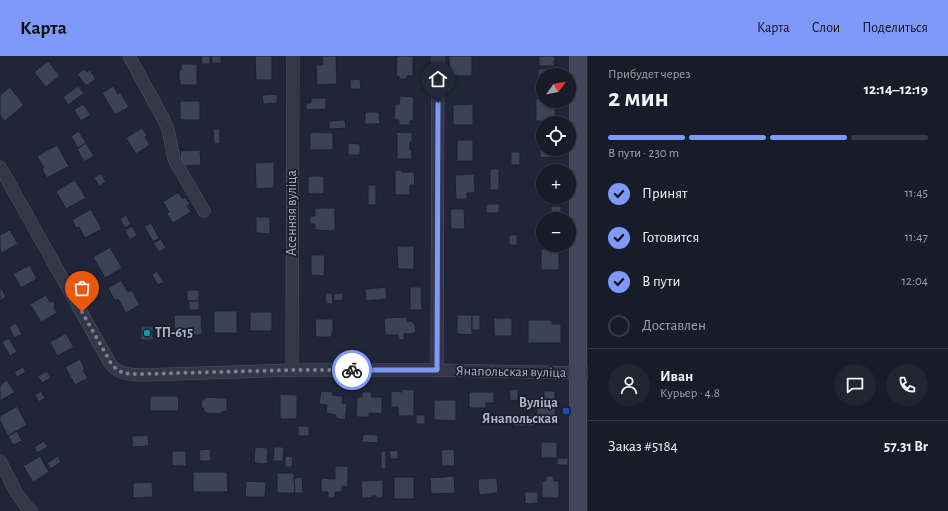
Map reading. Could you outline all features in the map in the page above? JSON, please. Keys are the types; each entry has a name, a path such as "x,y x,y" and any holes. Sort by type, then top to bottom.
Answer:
{"street":[{"path":"129,56 168,129 174,159 204,211"},
{"name":"Асенняя вуліца","path":"292,370 293,56"},
{"path":"437,370 438,56"},
{"path":"578,56 583,238 583,373 578,511"},
{"name":"Янапольская вуліца","path":"0,167 112,365 118,371 126,374 292,370 437,370 583,373"},
{"path":"0,462 24,505 31,511"}],"building":[{"path":"202,56 210,56 210,64 201,64"},
{"path":"212,56 221,56 221,63 212,63"},
{"path":"255,56 272,56 272,80 256,80"},
{"path":"322,56 336,56 337,84 317,85 316,65 323,65"},
{"path":"397,56 413,56 413,76 407,76 407,79 399,79 399,76 396,76"},
{"path":"449,56 472,56 472,76 449,76"},
{"path":"539,56 555,56 554,66 539,66"},
{"path":"48,61 60,76 46,87 34,72"},
{"path":"181,64 197,64 197,85 180,85 179,70 181,70"},
{"path":"84,69 87,72 90,70 96,79 86,86 77,74"},
{"path":"360,79 361,89 350,89 350,80"},
{"path":"78,86 84,93 68,105 63,97"},
{"path":"113,86 118,94 120,92 129,107 115,115 102,93"},
{"path":"10,87 24,105 5,121 0,115 0,95"},
{"path":"277,94 277,103 263,104 262,95"},
{"path":"400,96 414,97 413,121 410,121 410,125 399,125 399,120 394,120 395,104 399,104"},
{"path":"311,98 326,98 326,109 306,110 306,103 311,103"},
{"path":"180,101 200,101 200,120 180,120"},
{"path":"83,104 91,115 81,121 74,110"},
{"path":"473,104 473,125 453,125 453,105"},
{"path":"536,108 555,108 555,116 536,116"},
{"path":"365,112 379,112 380,124 365,124"},
{"path":"345,120 346,128 329,129 329,121"},
{"path":"142,128 147,135 145,137 150,145 136,154 126,138"},
{"path":"213,129 220,129 220,144 214,144"},
{"path":"79,131 86,143 78,148 71,136"},
{"path":"310,132 333,133 333,150 310,150"},
{"path":"397,132 412,133 410,150 412,150 412,159 397,159"},
{"path":"457,140 473,140 473,161 457,161"},
{"path":"86,143 94,156 84,162 77,149"},
{"path":"348,143 360,144 360,155 348,155"},
{"path":"57,145 69,166 47,178 42,169 44,168 37,156"},
{"path":"200,150 201,165 181,166 180,151"},
{"path":"511,152 520,152 520,165 511,165"},
{"path":"540,156 556,156 556,157 540,158"},
{"path":"274,162 274,188 256,189 255,163"},
{"path":"490,169 499,169 499,190 490,190"},
{"path":"395,170 402,170 402,172 414,172 415,185 410,185 410,195 395,195"},
{"path":"101,173 106,182 99,186 94,178"},
{"path":"474,174 475,193 467,193 467,199 456,199 455,175"},
{"path":"308,176 324,176 324,194 308,194"},
{"path":"75,180 86,198 66,209 56,191"},
{"path":"368,185 376,185 376,205 368,205"},
{"path":"178,192 183,199 185,197 190,204 187,206 191,212 173,223 167,214 169,212 163,202"},
{"path":"486,204 499,204 499,213 486,213"},
{"path":"551,206 561,206 561,212 551,212"},
{"path":"315,208 335,208 335,231 315,230 315,224 310,224 310,216 315,216"},
{"path":"91,209 102,229 85,238 79,227 76,228 72,220"},
{"path":"450,209 464,209 465,229 451,229"},
{"path":"126,215 131,224 125,228 120,219"},
{"path":"256,217 270,217 270,234 256,233"},
{"path":"151,223 159,238 153,242 144,226"},
{"path":"132,226 137,235 130,240 125,230"},
{"path":"10,230 18,244 2,253 0,250 0,235"},
{"path":"509,235 517,235 517,245 509,245"},
{"path":"161,239 166,248 159,252 153,243"},
{"path":"397,246 414,246 414,269 398,269"},
{"path":"110,247 122,268 105,278 93,257"},
{"path":"541,252 559,252 559,270 541,270"},
{"path":"311,255 325,255 324,276 311,275"},
{"path":"30,265 37,279 21,288 13,274"},
{"path":"157,271 164,282 158,285 152,275"},
{"path":"121,280 128,292 132,290 140,305 126,313 118,299 115,301 108,288"},
{"path":"0,286 6,297 0,301"},
{"path":"386,287 387,299 366,301 365,289"},
{"path":"410,287 421,287 422,310 410,310"},
{"path":"187,290 199,290 199,301 187,301"},
{"path":"325,293 332,293 333,304 326,304"},
{"path":"343,293 343,300 334,301 333,294"},
{"path":"46,295 50,302 52,301 55,303 54,308 57,313 41,322 30,304"},
{"path":"189,301 199,301 199,310 189,310"},
{"path":"214,311 237,311 237,333 214,333"},
{"path":"250,312 272,312 272,331 250,331"},
{"path":"174,315 201,315 202,335 193,335 193,338 175,338"},
{"path":"457,315 472,315 472,335 457,334"},
{"path":"472,315 480,315 480,330 472,330"},
{"path":"407,317 407,322 411,321 415,325 416,331 414,333 404,334 404,340 398,340 398,335 385,335 384,318"},
{"path":"494,318 512,318 512,336 494,336"},
{"path":"315,319 333,319 332,337 316,337"},
{"path":"528,320 552,320 552,324 561,324 561,343 528,343"},
{"path":"16,323 22,334 14,338 9,327"},
{"name":"ТП-615","path":"141,326 153,326 153,340 141,340"},
{"path":"66,333 74,347 57,356 50,342"},
{"path":"9,338 17,352 10,356 2,342"},
{"path":"80,359 85,369 83,370 88,378 75,385 65,367"},
{"path":"23,367 26,372 17,377 14,372"},
{"path":"47,371 51,378 42,383 38,376"},
{"path":"7,380 15,392 0,401 0,385"},
{"path":"402,389 414,390 414,416 398,416 398,407 391,407 391,391 402,392"},
{"path":"518,389 518,400 510,401 509,390"},
{"path":"41,391 45,398 39,402 35,395"},
{"path":"321,391 333,392 332,395 343,396 342,403 347,404 345,420 336,418 336,415 326,413 327,405 319,404"},
{"path":"544,391 555,391 555,416 537,416 536,399 544,399"},
{"path":"362,392 372,392 371,397 382,397 382,414 369,413 369,417 356,417 357,397 362,397"},
{"path":"469,392 494,392 494,403 486,403 486,408 469,408"},
{"path":"280,394 297,395 297,419 280,419"},
{"path":"150,396 178,396 179,411 150,411"},
{"path":"205,397 227,398 227,411 221,412 221,414 205,413 205,411 203,411 204,408 201,408 202,399 205,399"},
{"path":"434,400 456,400 456,421 434,420"},
{"path":"17,406 27,425 8,436 0,421 0,416"},
{"path":"416,415 425,415 425,424 416,424"},
{"path":"535,415 535,426 513,426 513,416"},
{"path":"298,426 309,426 309,436 298,436"},
{"path":"17,431 22,441 13,445 8,436"},
{"path":"363,434 378,435 378,443 362,442"},
{"path":"148,435 149,446 132,447 132,436"},
{"path":"44,441 48,447 37,453 34,447"},
{"path":"541,442 557,442 557,458 541,458"},
{"path":"255,447 268,448 267,464 254,463"},
{"path":"274,447 284,447 283,461 273,461"},
{"path":"210,449 211,461 200,461 199,450"},
{"path":"454,449 455,466 442,466 441,450"},
{"path":"398,450 398,459 390,459 389,451"},
{"path":"172,451 186,451 186,466 172,466"},
{"path":"381,451 386,451 386,469 381,469"},
{"path":"40,456 49,472 33,482 23,466"},
{"path":"58,456 61,462 51,469 47,463"},
{"path":"285,456 293,457 292,467 285,467"},
{"path":"557,458 568,458 568,465 557,465"},
{"path":"335,466 348,466 348,487 342,486 342,492 335,492 335,498 328,498 328,492 321,492 321,478 335,479"},
{"path":"193,472 227,472 228,492 193,492"},
{"path":"277,473 294,473 295,493 277,493"},
{"path":"454,476 455,493 431,494 430,478"},
{"path":"546,476 554,476 554,481 559,481 559,498 542,498 542,481 546,481"},
{"path":"302,477 303,493 295,493 294,478"},
{"path":"394,477 414,477 414,499 394,499"},
{"path":"497,478 498,493 479,495 478,479"},
{"path":"383,480 383,498 376,498 376,496 372,496 372,498 362,498 361,481"},
{"path":"246,481 266,482 265,497 245,497"},
{"path":"152,482 153,497 133,498 133,483"},
{"path":"525,492 538,492 538,503 525,504"}],"way so far":[{"path":"82,312 112,365 118,371 126,374 352,370"}],"place":[{"name":"ТП-615","path":"147,333"},
{"name":"Вуліца Янапольская","path":"566,411"}],"route":[{"path":"352,370 437,370 438,103"}]}
